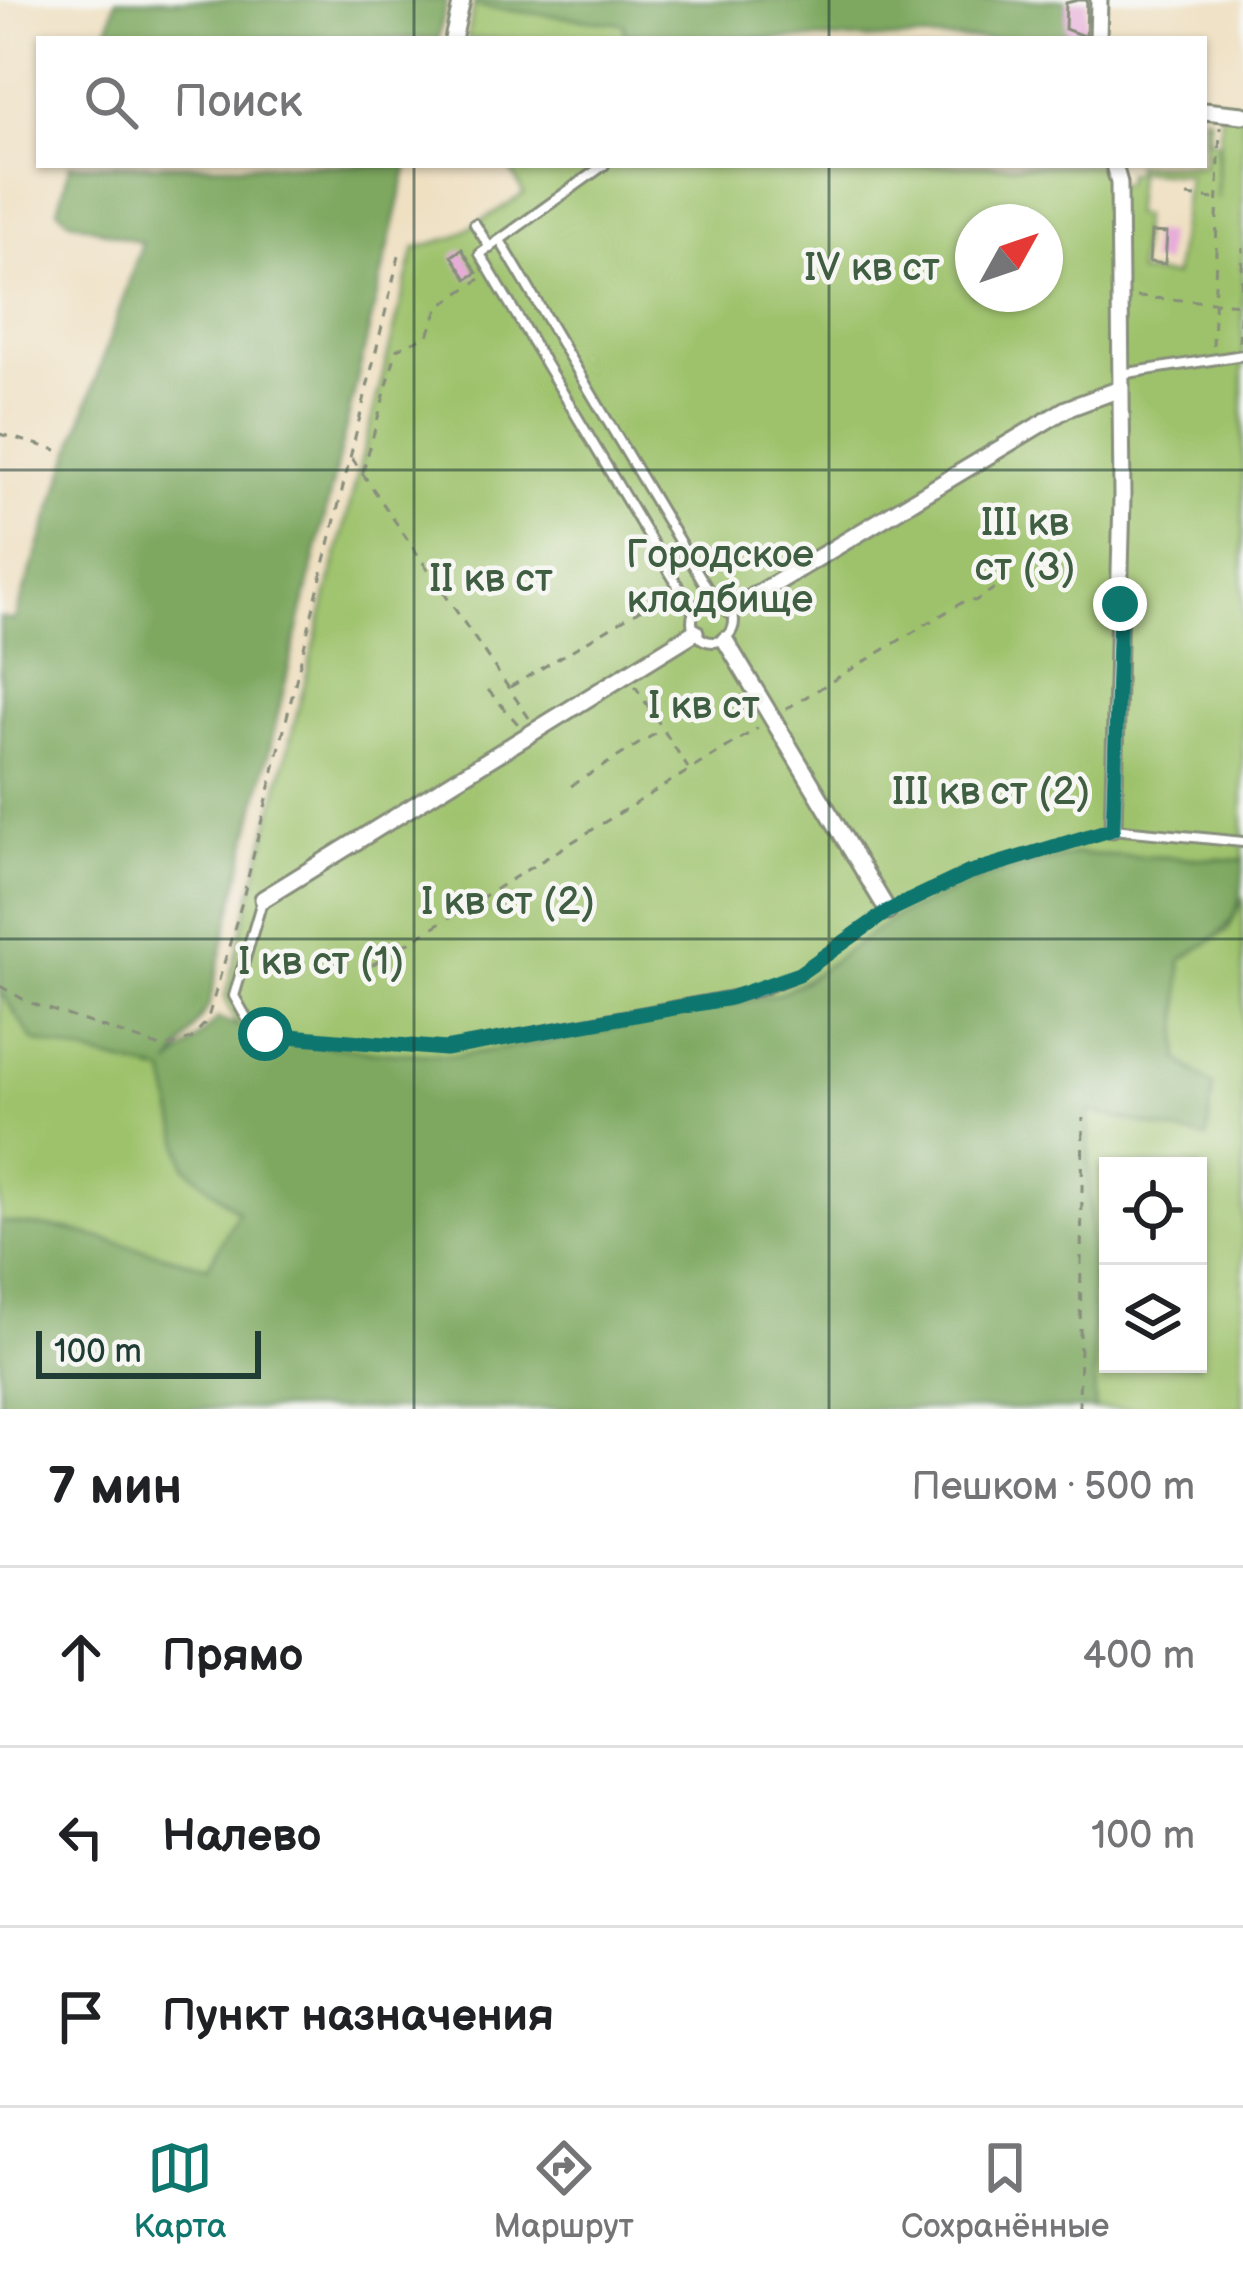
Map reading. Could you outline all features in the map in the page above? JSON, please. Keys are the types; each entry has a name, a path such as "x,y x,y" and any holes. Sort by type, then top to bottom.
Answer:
{"street":[{"path":"454,36 462,0"},
{"path":"1098,36 1099,0"},
{"path":"1212,112 1243,116"},
{"path":"1113,829 1120,382 1119,183 1115,168"},
{"path":"731,610 1066,409 1120,382"},
{"path":"262,899 695,632"},
{"path":"725,640 888,911"}],"lane":[{"path":"501,242 713,598 731,610 734,629 725,640 705,640 695,632 693,611 480,254 600,168"},
{"path":"475,224 490,248"},
{"path":"1120,382 1240,356"},
{"path":"693,611 713,598"},
{"path":"262,899 234,996 265,1034 445,1049 759,991 799,974 888,911 968,873 1113,829 1243,842"}],"path":[{"path":"1212,112 1217,199 1213,359"},
{"path":"1187,196 1217,199"},
{"path":"1240,356 1243,248"},
{"path":"0,986 28,1002 164,1048 191,1040 207,1021 237,922 400,252"},
{"path":"363,473 397,349 428,335 439,307 491,272"},
{"path":"1120,295 1242,304"},
{"path":"0,434 57,450"},
{"path":"351,456 508,688 531,733"},
{"path":"508,688 679,587"},
{"path":"372,965 966,600 975,601 995,588"},
{"path":"627,674 690,771"},
{"path":"488,690 531,733"},
{"path":"571,786 662,729"},
{"path":"1079,1409 1083,1118"}],"green space":[{"path":"116,0 447,0 439,36 106,36"},
{"path":"475,0 1066,0 1066,36 648,36 624,33 624,24 474,6"},
{"path":"474,6 625,24 624,33 648,36 468,36"},
{"name":"Городское кладбище","path":"1207,100 1243,105 1243,860 1076,854 989,876 779,994 548,1042 456,1056 370,1052 238,1029 225,997 415,248 455,237 524,194 510,168 1100,168 1113,183 1125,184 1127,173 1137,174 1133,215 1142,216 1138,273 1174,276 1188,175 1135,168 1207,168 1207,117 1209,140 1217,142 1217,199 1221,109 1207,107"},
{"path":"69,168 407,168 209,1005 170,1066 218,1018 266,1037 370,1052 456,1056 548,1042 779,994 805,981 896,916 989,876 1075,854 1243,860 1240,897 1230,921 1181,960 1179,1060 1213,1086 1207,1139 1088,1111 1095,1409 0,1409 0,1222 66,1229 208,1267 238,1212 185,1166 165,1073 34,1041 0,991 0,617 14,621 142,243 68,220 58,210"},
{"path":"1243,898 1243,1409 1095,1409 1088,1111 1207,1138 1179,1060 1181,960 1228,930"},
{"path":"0,991 34,1041 165,1073 185,1166 238,1212 208,1267 66,1229 0,1222"}],"building":[{"path":"1087,0 1086,36 1065,29 1066,3"},
{"path":"1151,232 1167,233 1165,264 1149,262"},
{"path":"462,249 477,273 467,279 452,256"}],"route":[{"path":"265,1034 375,1048 445,1049 546,1035 759,991 799,974 888,911 968,873 1113,829 1120,604"}],"park label":[{"name":"IV кв ст","path":"872,268"},
{"name":"III кв ст (3)","path":"1025,546"},
{"name":"II кв ст","path":"491,579"},
{"name":"I кв ст","path":"704,706"},
{"name":"III кв ст (2)","path":"991,792"},
{"name":"I кв ст (2)","path":"508,902"},
{"name":"I кв ст (1)","path":"321,962"}]}
